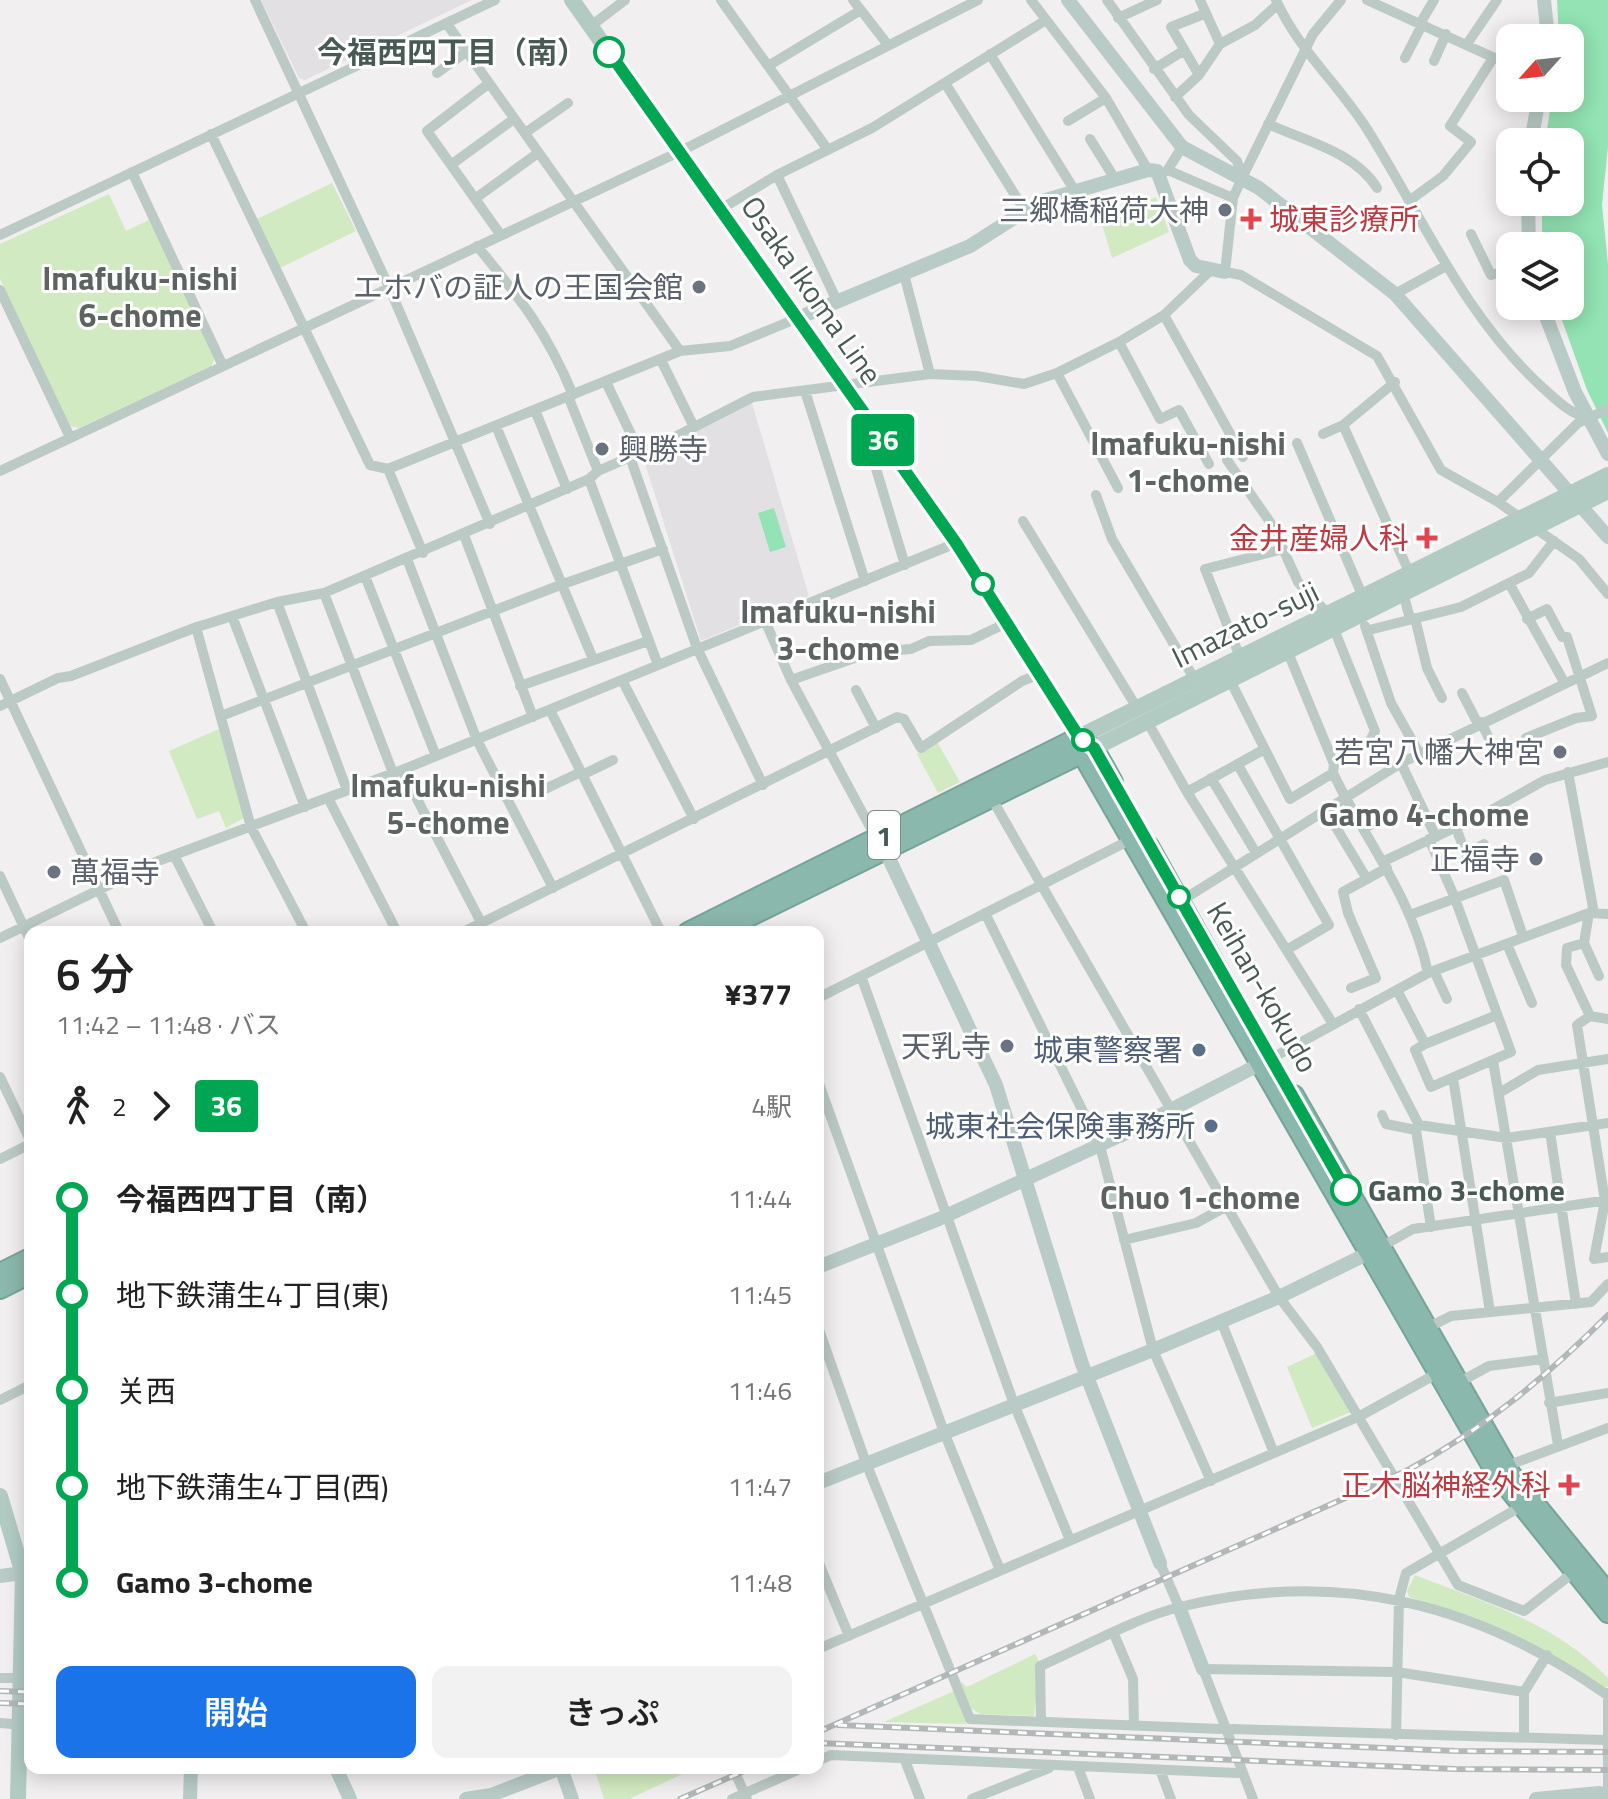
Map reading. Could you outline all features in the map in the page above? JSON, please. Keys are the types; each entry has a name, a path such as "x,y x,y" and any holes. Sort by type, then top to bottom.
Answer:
{"highway":[{"name":"1","path":"729,926 880,844 992,799 1085,746"},
{"name":"1","path":"701,926 1085,746"},
{"name":"Keihan-kokudo","path":"1085,746 1132,839 1223,1004 1267,1062"},
{"name":"Keihan-kokudo","path":"1085,746 1181,901 1438,1373 1500,1469 1608,1593"},
{"name":"Keihan-kokudo","path":"1373,1251 1427,1328 1520,1507 1608,1613"},
{"path":"0,1273 24,1261"},
{"path":"0,1289 24,1277"}],"main road":[{"name":"Osaka Ikoma Line","path":"572,0 956,543 1085,746"},
{"name":"Imazato-suji","path":"1142,714 1287,650 1363,597 1575,499 1608,475"},
{"path":"1575,499 1608,491"},
{"name":"Imazato-suji","path":"1085,746 1195,680 1240,657 1331,621 1356,616 1528,522"},
{"path":"0,1496 24,1564"},
{"path":"18,1799 24,1648"}],"street":[{"path":"255,0 389,287 490,524"},
{"path":"0,235 495,0"},
{"path":"591,26 625,0"},
{"path":"721,0 828,150"},
{"path":"853,0 888,45"},
{"path":"0,471 681,151 978,0"},
{"path":"1031,0 1158,171 1190,260 1218,272 1241,275 1369,349 1395,382 1441,470 1498,502 1579,559 1608,594"},
{"path":"1068,0 1182,147 1242,178 1298,215 1395,294 1608,537"},
{"path":"1107,0 1175,97 1237,161 1242,178"},
{"path":"1118,18 1157,0"},
{"path":"1200,0 1220,44"},
{"path":"5,704 58,678 196,627 277,602 324,593 423,553 529,507 753,397 930,374 1024,384 1057,373 1119,342 1164,315 1218,272 1233,198 1242,178 1313,34 1341,0"},
{"path":"1367,0 1496,59"},
{"path":"1405,58 1434,0"},
{"path":"1467,44 1497,0"},
{"path":"1544,0 1547,24"},
{"path":"1175,97 1199,75 1220,44 1255,25 1277,2 1305,51 1366,127 1462,293 1518,365 1570,412 1592,416"},
{"path":"768,66 861,10"},
{"path":"1199,75 1171,27 1188,15 1204,14"},
{"path":"721,209 777,175 872,128 1046,20"},
{"path":"447,24 680,351"},
{"path":"1434,61 1446,34"},
{"path":"1154,69 1183,51"},
{"path":"437,73 466,52"},
{"path":"990,54 1075,191"},
{"path":"1409,201 1443,176 1471,142 1450,126 1493,58"},
{"path":"945,83 1025,211"},
{"path":"488,84 427,131 500,234"},
{"path":"1068,121 1106,98"},
{"path":"525,133 568,103"},
{"path":"452,164 514,119"},
{"path":"1268,124 1325,146 1363,170 1376,186 1391,173"},
{"path":"211,134 370,465 388,469 680,351 730,346 838,303 970,246 1039,202 1115,179 1158,171 1233,198"},
{"path":"1090,139 1115,179"},
{"path":"1158,171 1182,147"},
{"path":"476,198 538,153"},
{"path":"132,172 223,366"},
{"path":"777,175 838,303"},
{"path":"1471,234 1491,275 1496,274"},
{"path":"477,246 528,307 553,345 620,564 658,665"},
{"path":"1395,294 1446,266"},
{"path":"904,274 930,374"},
{"path":"0,290 70,437"},
{"path":"1164,315 1243,457"},
{"path":"1548,320 1608,454"},
{"path":"1119,342 1160,419 1179,410 1209,464"},
{"path":"661,360 693,425"},
{"path":"1057,373 1118,488"},
{"path":"606,382 635,455 697,648 763,785"},
{"path":"1323,434 1343,425 1395,382"},
{"path":"805,391 865,581"},
{"path":"1498,502 1578,423 1608,409"},
{"path":"535,410 567,489"},
{"path":"1343,425 1410,574"},
{"path":"496,426 593,659"},
{"path":"882,438 874,462 905,565"},
{"path":"1297,443 1363,597"},
{"path":"1227,460 1272,525 1298,582 1331,621 1375,731 1369,743 1290,799 1229,678"},
{"path":"388,469 423,553"},
{"path":"1096,495 1112,539 1195,680"},
{"path":"1023,521 1187,792 1333,1024"},
{"path":"464,535 533,717"},
{"path":"1369,630 1461,607 1529,573 1554,541"},
{"path":"26,926 174,855 398,772 956,543"},
{"path":"221,716 563,584 663,549"},
{"path":"1240,657 1205,569 1283,549"},
{"path":"407,559 477,740 553,888"},
{"path":"365,576 436,756"},
{"path":"1509,583 1564,682"},
{"path":"1403,592 1427,668 1442,698"},
{"path":"324,593 398,772 482,926"},
{"path":"277,602 347,790"},
{"path":"1526,738 1576,718 1592,716 1567,637 1562,637 1547,609 1527,619"},
{"path":"232,616 305,807"},
{"path":"791,680 872,652 911,649 929,641 971,640 998,627 1005,616"},
{"path":"1356,616 1369,630 1391,703 1419,753"},
{"path":"765,621 791,680 930,941 996,1085 1086,1375 1253,1799"},
{"path":"196,627 251,827 303,926"},
{"path":"520,686 648,641"},
{"path":"1287,650 1344,796 1386,864 1410,915 1431,972 1447,999"},
{"path":"1181,901 1401,763 1608,663"},
{"path":"486,926 553,888 897,717 904,719 921,748 1022,681 1040,674"},
{"path":"0,679 5,704 116,926"},
{"path":"622,680 694,819"},
{"path":"856,690 876,728"},
{"path":"1462,693 1496,753"},
{"path":"550,710 658,926"},
{"path":"1187,792 1263,750"},
{"path":"545,789 613,760"},
{"path":"1351,988 1376,978 1349,915 1343,892 1432,838 1545,780 1608,762"},
{"path":"1401,763 1432,838 1511,1052 1431,1087 1415,1050 1497,1015"},
{"path":"1238,765 1329,925"},
{"path":"1568,772 1591,913 1584,943 1599,976"},
{"path":"1211,778 1256,853"},
{"path":"328,798 394,926"},
{"path":"992,799 1279,1297 1317,1347 1360,1416 1458,1585 1524,1611 1574,1572"},
{"path":"1325,809 1367,879"},
{"path":"1364,828 1392,815"},
{"path":"1456,828 1466,854 1484,844"},
{"path":"824,995 1132,839"},
{"path":"174,855 210,926"},
{"path":"0,876 24,927 0,938"},
{"path":"1410,915 1504,880 1523,936"},
{"path":"985,913 1100,1146 1153,1350 1211,1481"},
{"path":"824,1265 946,1216 1100,1146 1267,1062 1431,972 1591,913 1608,914"},
{"path":"1288,949 1349,915"},
{"path":"1584,943 1567,948 1566,965 1590,1016"},
{"path":"1507,944 1532,1003"},
{"path":"861,976 1014,1404 1070,1540"},
{"path":"1397,990 1425,1044"},
{"path":"1359,1009 1418,1128 1431,1227"},
{"path":"1608,1019 1590,1016 1577,1025 1592,1125 1603,1156 1607,1201 1594,1259 1608,1257"},
{"path":"1499,1093 1538,1070 1608,1059"},
{"path":"1493,1061 1558,1445"},
{"path":"0,1077 24,1129"},
{"path":"1453,1078 1473,1221 1490,1312"},
{"path":"824,1097 944,1432 1000,1570"},
{"path":"1382,1115 1386,1124 1507,1138 1608,1123"},
{"path":"1550,1132 1576,1304"},
{"path":"0,1159 24,1145"},
{"path":"824,1480 1279,1297 1413,1229 1607,1201"},
{"path":"1124,1240 1196,1223 1227,1206"},
{"path":"1427,1328 1451,1316 1591,1302 1608,1284"},
{"path":"1221,1321 1274,1453"},
{"path":"824,1344 866,1463 970,1719 1220,1729"},
{"path":"1458,1383 1489,1366 1543,1359"},
{"path":"824,1646 1360,1416 1438,1373"},
{"path":"0,1400 24,1388"},
{"path":"1549,1403 1608,1393"},
{"path":"1500,1469 1608,1428"},
{"path":"1396,1735 1399,1599 1406,1573 1520,1507"},
{"path":"0,1576 24,1573"},
{"path":"824,1576 849,1636"},
{"path":"1041,1721 1040,1666 1179,1607 1273,1593 1336,1593 1399,1599 1500,1631 1547,1655 1607,1694 1605,1740 1608,1795 1536,1799"},
{"path":"1114,1634 1133,1679 1134,1725"},
{"path":"1524,1737 1524,1692 1547,1655"},
{"path":"1203,1669 1397,1672 1524,1692"},
{"path":"0,1678 13,1678"},
{"path":"0,1723 12,1724"},
{"path":"1232,1729 1605,1740"},
{"path":"824,1758 831,1755 1237,1773"},
{"path":"904,1758 920,1799"},
{"path":"972,1799 998,1794 1054,1766"},
{"path":"1078,1767 1090,1799"},
{"path":"1160,1770 1171,1799"},
{"path":"190,1799 191,1774"},
{"path":"339,1774 350,1799"},
{"path":"466,1799 491,1795 545,1774"},
{"path":"563,1774 572,1799"},
{"path":"736,1774 746,1796"},
{"path":"732,1799 746,1796 790,1774"}],"shaded area":[{"path":"261,0 472,0 305,80 299,78"},
{"path":"1557,0 1608,0 1608,147 1602,205 1608,264 1608,433 1587,390 1562,320 1584,320 1584,232 1542,232 1542,216 1584,216 1584,128 1547,128 1550,112 1584,112 1584,24 1558,24"},
{"path":"332,183 356,231 280,268 257,219"},
{"path":"109,194 126,231 149,220 215,357 211,367 79,428 70,426 0,279 0,244"},
{"path":"1156,197 1169,232 1112,258 1101,221"},
{"path":"752,403 809,596 701,641 643,457"},
{"path":"774,508 786,547 770,552 758,513"},
{"path":"221,728 244,818 226,828 219,811 197,819 169,751"},
{"path":"936,740 960,782 938,793 917,754"},
{"path":"1317,1353 1351,1412 1312,1428 1287,1367"},
{"path":"1415,1575 1542,1628 1587,1659 1608,1678 1608,1686 1603,1689 1510,1635 1409,1597 1407,1591"},
{"path":"1035,1654 1040,1663 1034,1716 980,1714 971,1708 960,1681 967,1687"},
{"path":"954,1691 966,1724 884,1722"},
{"path":"596,1774 682,1774 629,1799 604,1799"}],"railway":[{"path":"824,1729 1406,1471 1488,1420 1562,1359 1608,1315"},
{"path":"0,1691 24,1692"},
{"path":"0,1703 24,1704"},
{"path":"838,1725 1456,1751 1608,1752"},
{"path":"824,1743 1455,1769 1608,1770"},
{"path":"680,1799 737,1774"}],"bus line":[{"name":"36","path":"609,52 956,543 1079,737 1094,748 1346,1190"}],"place":[{"name":"今福西四丁目（南）","path":"609,52"},
{"name":"三郷橋稲荷大神","path":"1225,210"},
{"name":"城東診療所","path":"1251,219"},
{"name":"エホバの証人の王国会館","path":"699,287"},
{"name":"興勝寺","path":"602,449"},
{"name":"金井産婦人科","path":"1427,538"},
{"name":"若宮八幡大神宮","path":"1560,752"},
{"name":"正福寺","path":"1536,859"},
{"name":"萬福寺","path":"54,872"},
{"name":"天乳寺","path":"1007,1046"},
{"name":"城東警察署","path":"1199,1050"},
{"name":"城東社会保険事務所","path":"1211,1126"},
{"name":"Gamo 3-chome","path":"1346,1190"},
{"name":"正木脳神経外科","path":"1569,1485"}],"district":[{"name":"Imafuku-nishi 6-chome","path":"140,296"},
{"name":"Imafuku-nishi 1-chome","path":"1188,462"},
{"name":"Imafuku-nishi 3-chome","path":"838,630"},
{"name":"Imafuku-nishi 5-chome","path":"448,804"},
{"name":"Gamo 4-chome","path":"1424,814"},
{"name":"Chuo 1-chome","path":"1200,1197"}]}
